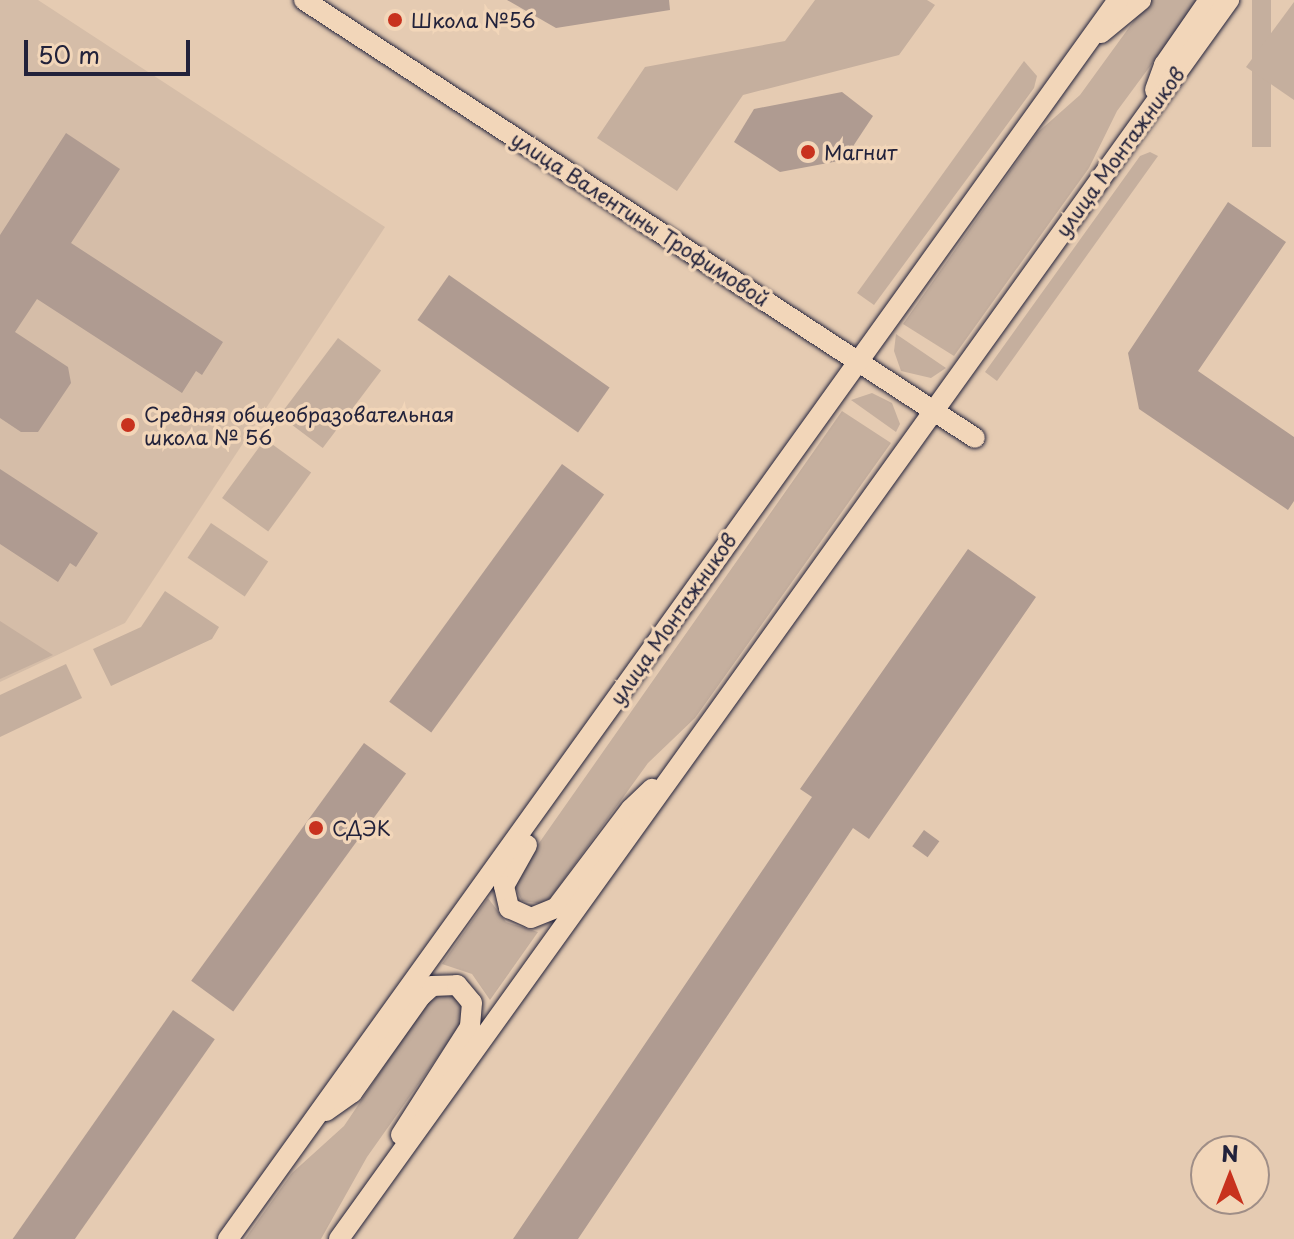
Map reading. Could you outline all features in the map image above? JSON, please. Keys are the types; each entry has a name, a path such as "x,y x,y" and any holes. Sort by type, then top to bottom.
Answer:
{"street":[{"name":"улица Валентины Трофимовой","path":"304,0 975,438"},
{"name":"улица Монтажников","path":"228,1239 1118,0"},
{"path":"1085,44 1141,0"},
{"path":"1147,113 1164,65 1209,0"},
{"name":"улица Монтажников","path":"339,1239 1229,0"},
{"path":"581,748 560,798 508,874 505,898 519,916 531,918 556,908 631,809 685,759"},
{"path":"311,1122 352,1093 432,986 457,985 467,992 474,1014 470,1027 406,1122 384,1176"}],"shaded area":[{"name":"Средняя общеобразовательная школа № 56","path":"0,0 38,0 385,227 125,623 0,682"},
{"path":"815,0 927,0 935,5 899,55 743,95 677,191 597,138 645,67 785,41"},
{"path":"1149,0 1199,0 1117,111 1089,168 954,356 903,324 1037,133 1080,95"},
{"path":"1252,0 1271,0 1271,147 1252,147"},
{"path":"1294,2 1294,100 1246,67"},
{"path":"1024,61 1037,76 1034,88 874,305 857,293"},
{"path":"1150,152 1158,156 997,381 985,372 1140,156"},
{"path":"896,334 946,368 931,378 901,371 894,351"},
{"path":"338,338 381,370 323,448 280,415"},
{"path":"872,393 892,403 900,424 896,432 851,400"},
{"path":"842,411 891,443 695,718 648,763 551,897 543,904 522,901 514,885 518,873"},
{"path":"265,439 311,473 268,532 222,498"},
{"path":"211,523 268,562 245,596 188,558"},
{"path":"165,591 219,627 212,639 111,686 93,649 141,627"},
{"path":"0,621 53,655 0,679"},
{"path":"66,664 82,698 0,737 0,695"},
{"path":"488,898 506,922 538,932 490,1000 472,974 442,964"},
{"path":"448,992 462,1002 463,1021 367,1157 321,1239 245,1239 292,1173 344,1126 428,1001"}],"building":[{"path":"507,0 669,0 670,10 556,28"},
{"path":"842,92 873,116 844,160 780,172 734,142 754,109"},
{"name":"Средняя общеобразовательная школа № 56","path":"66,133 120,169 71,243 223,342 202,375 196,371 182,393 37,299 15,332 68,367 71,383 38,432 21,432 0,418 0,235"},
{"path":"1228,202 1286,242 1198,371 1294,437 1294,501 1288,510 1139,409 1128,353"},
{"path":"449,275 610,387 578,432 417,320"},
{"path":"562,464 604,495 431,732 389,702"},
{"path":"0,469 98,533 76,567 70,563 58,582 0,544"},
{"path":"968,549 1036,597 869,839 853,828 578,1239 513,1239 812,797 800,789"},
{"path":"364,743 406,774 233,1011 191,981"},
{"path":"924,830 939,841 928,857 912,846"},
{"path":"173,1010 215,1039 75,1239 13,1239"}],"place":[{"name":"Школа №56","path":"395,20"},
{"name":"Магнит","path":"808,152"},
{"name":"Средняя общеобразовательная школа № 56","path":"128,425"},
{"name":"СДЭК","path":"316,828"}]}
